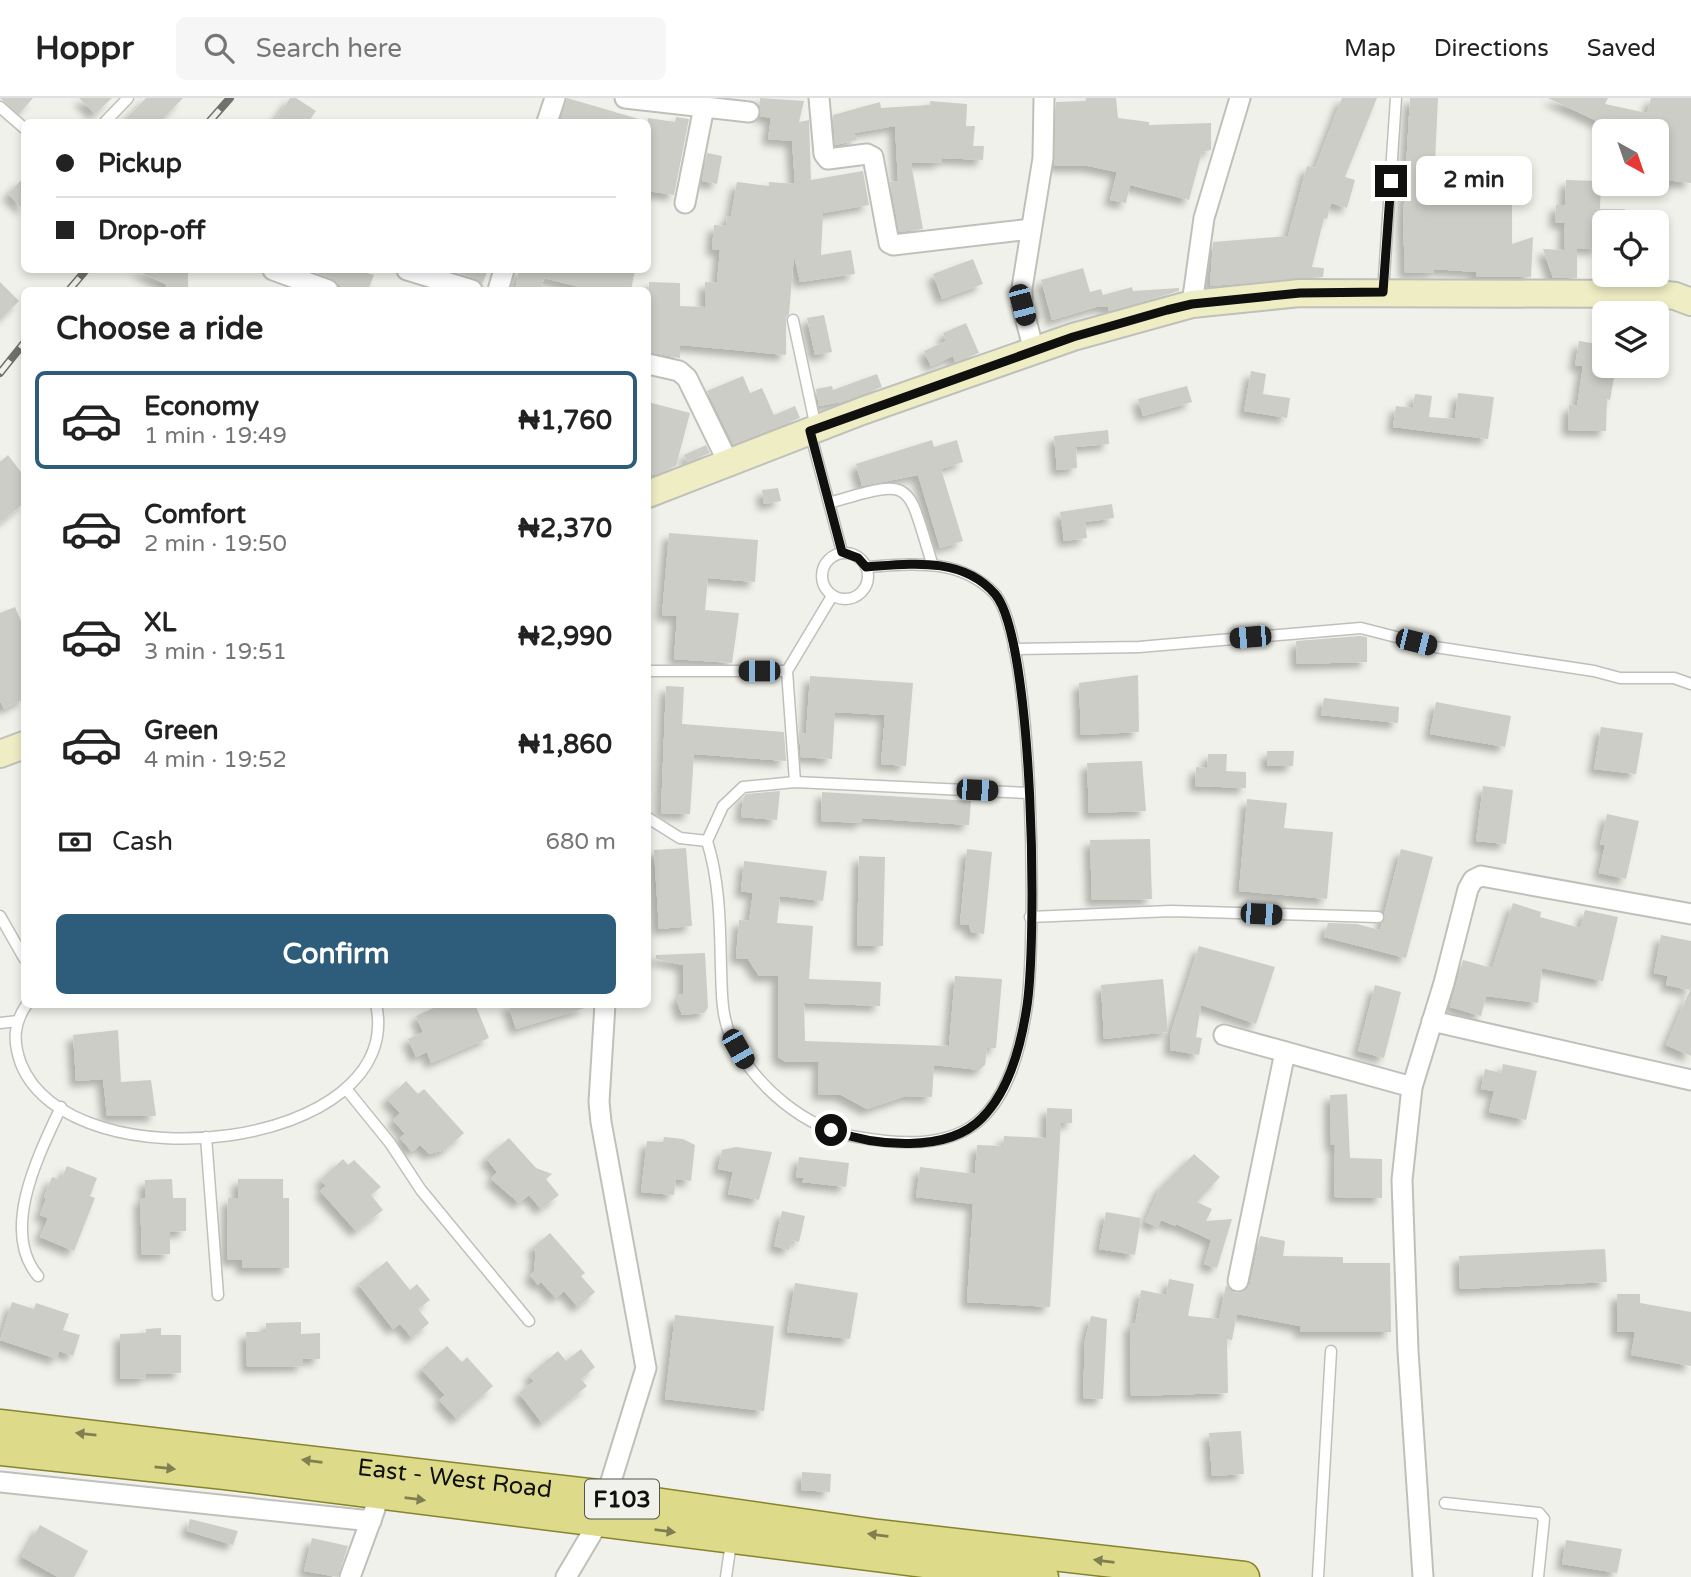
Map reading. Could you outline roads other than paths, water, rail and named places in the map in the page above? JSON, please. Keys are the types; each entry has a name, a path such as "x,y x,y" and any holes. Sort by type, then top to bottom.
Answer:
{"main road":[{"name":"East - West Road","path":"0,1424 602,1510 878,1535 1244,1577"},
{"name":"East - West Road","path":"0,1450 111,1477 376,1507 602,1510 731,1539 1027,1576"}],"street":[{"path":"548,119 555,98"},
{"path":"625,98 749,112"},
{"path":"819,98 824,154 828,159 867,154 873,157 889,243 893,246 1031,229"},
{"path":"1034,351 1022,305 1024,265 1043,158 1044,98"},
{"path":"1192,304 1204,218 1240,98"},
{"path":"685,203 704,107"},
{"path":"281,273 320,287"},
{"path":"417,273 462,287"},
{"path":"651,493 813,430 1034,351 1192,304 1300,293 1383,292 1659,294 1691,302"},
{"path":"651,365 679,371 687,378 728,462"},
{"path":"0,754 21,746"},
{"path":"1423,1577 1408,1351 1402,1180 1412,1087 1468,889 1473,880 1481,876 1691,914"},
{"path":"566,1577 602,1510 646,1368 601,1122 599,1102 605,1008"},
{"path":"1432,1021 1691,1080"},
{"path":"1224,1035 1412,1087"},
{"path":"1238,1281 1285,1052"},
{"path":"0,1482 111,1477"},
{"path":"350,1577 376,1507"}],"lane":[{"path":"108,119 128,98"},
{"path":"1383,292 1396,98"},
{"path":"0,107 21,125"},
{"path":"793,320 813,430 842,552"},
{"path":"829,503 880,488 901,489 911,497 932,563"},
{"path":"842,552 858,558 866,567 868,578 860,593 846,599 831,596 821,582 828,560 842,552"},
{"path":"866,567 932,563 964,573 996,595 1004,610 1023,698 1029,793 1029,987 1022,1033 1003,1088 982,1118 968,1129 937,1141 874,1140 845,1136 817,1125 793,1110 745,1062 731,1037 722,1006 716,870 707,841 723,806 743,787 795,782 1029,793"},
{"path":"795,782 787,671 831,596"},
{"path":"1014,649 1139,647 1361,628 1435,647 1594,671 1620,678 1674,678 1691,684"},
{"path":"651,671 787,671"},
{"path":"651,820 680,838 707,841"},
{"path":"1030,917 1171,911 1378,917"},
{"path":"0,916 21,953"},
{"path":"25,1008 18,1021 15,1048 30,1082 42,1095 98,1127 124,1135 161,1140 239,1133 292,1119 323,1106 347,1090 367,1069 378,1041 377,1008"},
{"path":"0,1023 18,1021"},
{"path":"347,1090 390,1143 421,1190 529,1321"},
{"path":"38,1276 23,1263 18,1248 15,1230 18,1206 61,1107"},
{"path":"206,1137 218,1295"},
{"path":"1318,1577 1331,1351"},
{"path":"1445,1503 1539,1513 1544,1519 1538,1577"},
{"path":"726,1577 731,1539"}],"railway":[{"path":"212,119 230,98"},
{"path":"72,287 83,273"},
{"path":"0,373 21,347"}]}
